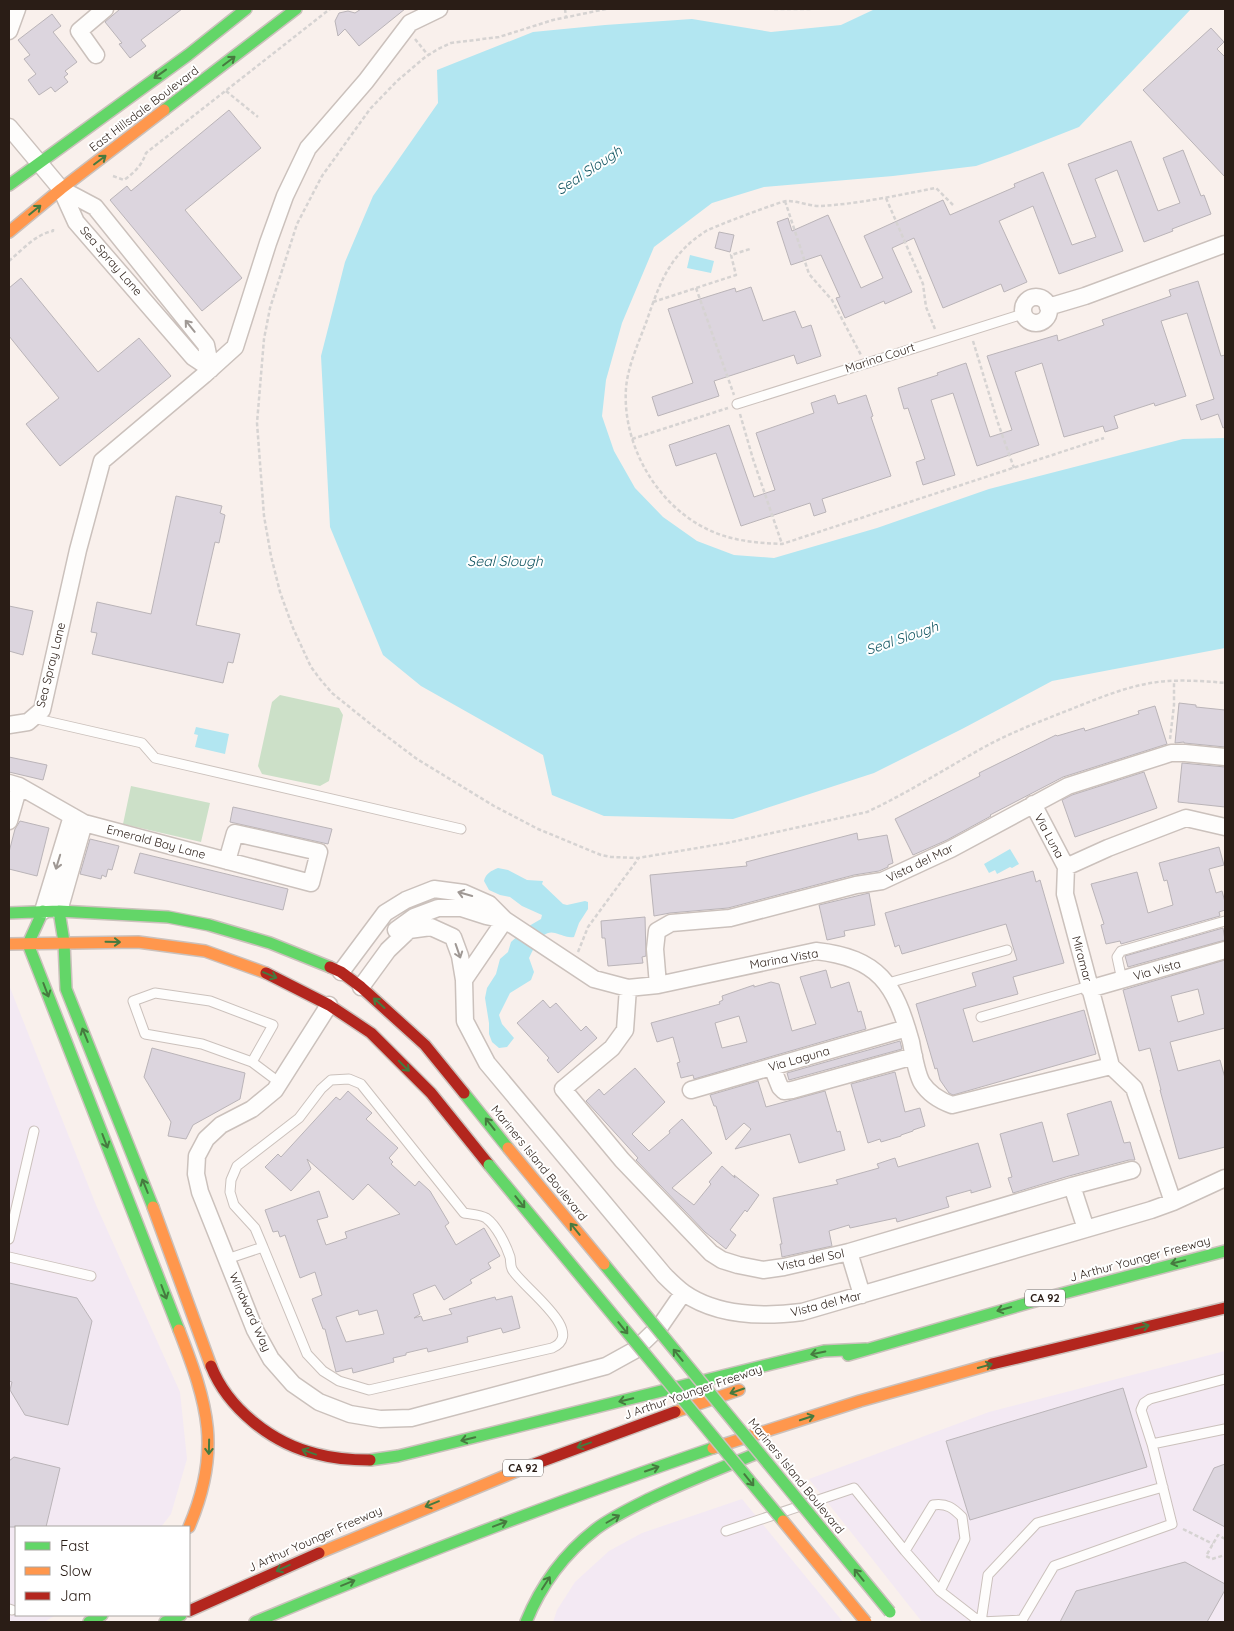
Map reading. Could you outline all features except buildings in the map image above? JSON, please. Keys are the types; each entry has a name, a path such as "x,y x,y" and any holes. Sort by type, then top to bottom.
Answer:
{"main road":[{"name":"East Hillsdale Boulevard","path":"9,185 214,36 246,9"},
{"name":"East Hillsdale Boulevard","path":"9,232 61,189 296,9"},
{"name":"Mariners Island Boulevard","path":"9,913 51,911 168,917 270,942 341,972 361,987 425,1044 508,1148 898,1622"},
{"path":"51,911 64,942 66,989 163,1232 213,1370 228,1396 247,1416 267,1432 315,1454 346,1460 373,1460 398,1456 824,1352 866,1349"},
{"path":"28,944 51,911"},
{"path":"9,944 138,942 206,952 271,975 329,1005 371,1033 431,1093 866,1622"},
{"path":"28,944 201,1389 207,1415 208,1467 202,1492 188,1526"},
{"name":"J Arthur Younger Freeway","path":"822,1363 1049,1296 1225,1250"},
{"path":"255,1622 410,1558 576,1496 847,1404 1074,1342 1225,1308"},
{"path":"828,1424 937,1378"},
{"name":"J Arthur Younger Freeway","path":"190,1611 302,1559 486,1483 661,1417 748,1387"},
{"path":"526,1622 548,1579 575,1548 596,1528 672,1489 773,1447"},
{"path":"164,1622 179,1616"}],"street":[{"path":"9,31 17,9"},
{"path":"96,55 79,32 105,9"},
{"name":"Sea Spray Lane","path":"9,725 28,722 42,710 78,550 102,461 235,347 285,196 308,148 366,80 410,23 439,9"},
{"path":"9,128 61,189"},
{"name":"Sea Spray Lane","path":"61,189 95,207 206,345 211,369"},
{"name":"Sea Spray Lane","path":"61,189 76,222 193,357 211,369"},
{"path":"1023,314 1028,320 1035,323 1043,321 1048,315 1048,307 1084,296 1225,244"},
{"name":"Vista del Mar","path":"658,985 655,949 657,931 671,923 730,918 856,885 882,881 951,848 1068,786 1149,759 1174,753 1225,757"},
{"name":"Emerald Bay Lane","path":"9,820 14,785 78,819 227,861 312,883 319,852 234,833 227,861"},
{"name":"Via Luna","path":"1033,804 1066,867"},
{"path":"1066,867 1108,848 1186,818 1225,826"},
{"path":"51,911 78,819"},
{"name":"Miramar","path":"1066,867 1065,894 1111,1066"},
{"name":"Marina Vista","path":"341,972 385,913 406,900 434,889 464,893 489,904 511,924 594,979 628,988 658,985 816,951 840,954 861,962 888,983 907,1028 922,1083 939,1101 952,1105 1111,1066"},
{"name":"Marina Vista","path":"388,950 395,930 414,917 438,908 461,908 511,924"},
{"path":"464,980 511,924"},
{"name":"Vista del Mar","path":"361,987 388,950 409,930 431,926 453,936 460,956 464,980 465,1021 487,1063 664,1275 683,1293 696,1300 726,1310 778,1315 802,1312 1173,1202 1225,1178"},
{"name":"Via Vista","path":"1089,988 1225,950"},
{"name":"Vista del Sol","path":"628,988 625,1030 612,1048 563,1089 616,1153 711,1253 722,1260 763,1270 784,1267 849,1252 1132,1170"},
{"name":"Windward Way","path":"329,1005 275,1090 252,1109 221,1125 206,1139 197,1156 196,1174 200,1192 255,1330 271,1359 293,1384 318,1402 350,1414 380,1419 411,1418 606,1366 642,1344 661,1325 683,1293"},
{"name":"Via Laguna","path":"691,1090 907,1028"},
{"path":"772,1067 780,1087 784,1091 914,1056"},
{"path":"1111,1066 1134,1088 1173,1202"},
{"path":"1072,1186 1086,1229"},
{"name":"Vista del Sol","path":"849,1252 862,1295"}],"lane":[{"path":"145,300 159,287"},
{"name":"Marina Court","path":"738,404 970,329 1023,314"},
{"path":"33,718 142,743 155,758 461,829"},
{"path":"1122,980 1117,957 1122,951 1225,921"},
{"path":"888,983 1007,950"},
{"path":"981,1017 1089,988"},
{"path":"252,1062 273,1025 210,1001 155,993 133,1002 145,1034 202,1044 252,1062 280,1083"},
{"path":"349,1079 361,1084 464,1212 485,1217 494,1227 510,1257 512,1269 558,1319 563,1340 552,1348 369,1390 356,1386 339,1380 323,1371 307,1354 263,1247 255,1228 234,1205 230,1192 231,1180 237,1166 299,1118 321,1089 331,1080 349,1079"},
{"path":"9,1239 34,1131"},
{"path":"227,1260 263,1247"},
{"path":"9,1257 91,1276"},
{"path":"726,1531 854,1488 940,1591 980,1622 1022,1621 1054,1566 1172,1524 1152,1444 1141,1410 1144,1403 1150,1399 1225,1379"},
{"path":"1152,1444 1225,1429"},
{"path":"980,1622 988,1575 1038,1523 1163,1487"},
{"path":"905,1551 933,1505 944,1504 953,1508 962,1517 964,1538 940,1591"}],"path":[{"path":"113,176 124,180 128,177 143,163 146,153 330,9"},
{"path":"564,9 566,17"},
{"path":"606,9 566,17 499,37 451,43 428,55 397,81 370,109 322,176 297,224 270,308 264,339 258,405 264,516 280,592 293,628 311,667 332,692 373,726 417,758 494,806 538,829 601,855 638,858 727,843 868,812 991,744 1033,724 1115,692 1174,681 1225,683"},
{"path":"774,9 812,9"},
{"path":"419,44 428,55"},
{"path":"226,91 258,117"},
{"path":"952,205 936,188 886,198 819,206 785,201 707,230 680,252 660,283 628,376 626,389 627,415 632,439 644,469 662,494 693,522 710,531 733,538 755,543 782,544 1104,438"},
{"path":"886,198 923,284 926,307 939,339"},
{"path":"785,201 809,274 832,300 865,363"},
{"path":"9,261 36,238 48,231 53,231 53,228"},
{"path":"653,302 736,275 731,255 750,249"},
{"path":"970,329 1014,468"},
{"path":"632,439 722,411 738,404"},
{"path":"1174,681 1174,705 1170,736 1174,753"},
{"path":"576,958 588,927 638,858"},
{"path":"1172,1524 1213,1544"},
{"path":"1225,1539 1218,1535 1206,1556 1212,1559 1225,1555"}],"shaded area":[{"path":"9,985 96,1205 180,1392 187,1459 171,1514 162,1526 15,1526 15,1616 54,1616 44,1622 9,1622"},
{"path":"1225,1351 1225,1622 922,1622 809,1479 989,1412"},
{"path":"742,1499 843,1622 553,1622 557,1610 575,1582 609,1551 642,1533"}],"green space":[{"path":"280,695 339,708 343,715 329,781 320,786 262,774 258,766 272,702"},
{"path":"131,786 210,803 201,842 123,824"}],"water":[{"name":"Seal Slough","path":"875,9 1191,9 1079,127 976,166 893,176 764,187 712,203 654,247 622,323 606,380 602,416 614,451 635,488 663,517 697,541 734,555 774,558 877,528 989,489 1183,439 1225,438 1225,648 1052,681 874,773 733,819 604,816 552,795 543,755 421,686 383,655 330,527 321,356 345,262 373,196 438,103 437,70 533,32 692,19 771,32 841,25"},
{"path":"690,255 714,261 711,273 687,268"},
{"path":"196,727 229,734 225,754 195,747 198,735 194,734"},
{"path":"1010,849 1019,864 997,874 995,870 989,873 984,864"},
{"path":"498,868 508,870 527,880 543,881 542,884 563,904 588,902 588,909 579,923 574,937 550,933 542,937 536,945 529,958 534,972 531,980 510,993 499,1015 502,1024 514,1038 507,1047 499,1048 492,1042 489,1034 485,998 487,988 496,974 500,959 508,952 511,942 529,926 541,919 542,915 522,906 510,897 489,890 484,881 485,878 489,873"}],"traffic: fast":[{"path":"9,185 188,55 246,9"},
{"path":"164,110 296,9"},
{"path":"43,911 28,944 179,1330"},
{"path":"9,913 59,911 168,917 209,925 270,943 330,967"},
{"path":"59,911 64,942 66,989 153,1207"},
{"path":"464,1093 508,1148"},
{"path":"489,1165 783,1521"},
{"path":"848,1355 1049,1297 1225,1251"},
{"path":"604,1264 890,1612"},
{"path":"370,1460 398,1456 824,1351 866,1349"},
{"path":"255,1622 482,1531 713,1448"},
{"path":"526,1622 539,1595 564,1559 596,1529 649,1499 758,1453"},
{"path":"89,1622 100,1616"},
{"path":"165,1622 179,1616"}],"traffic: slow":[{"path":"9,232 61,189 164,110"},
{"path":"9,944 138,942 205,951 266,973"},
{"path":"508,1148 604,1264"},
{"path":"153,1207 211,1366"},
{"path":"179,1330 204,1405 207,1428 208,1451 205,1474 199,1500 189,1526"},
{"path":"713,1448 860,1401 992,1364"},
{"path":"675,1412 739,1390"},
{"path":"319,1553 529,1466"},
{"path":"783,1521 866,1622"}],"traffic: jam":[{"path":"330,967 341,972 361,987 425,1045 464,1093"},
{"path":"266,973 329,1005 371,1033 431,1093 489,1165"},
{"path":"992,1364 1225,1308"},
{"path":"211,1366 219,1382 240,1410 269,1433 284,1442 330,1457 370,1460"},
{"path":"529,1466 675,1412"},
{"path":"190,1611 319,1553"}]}
